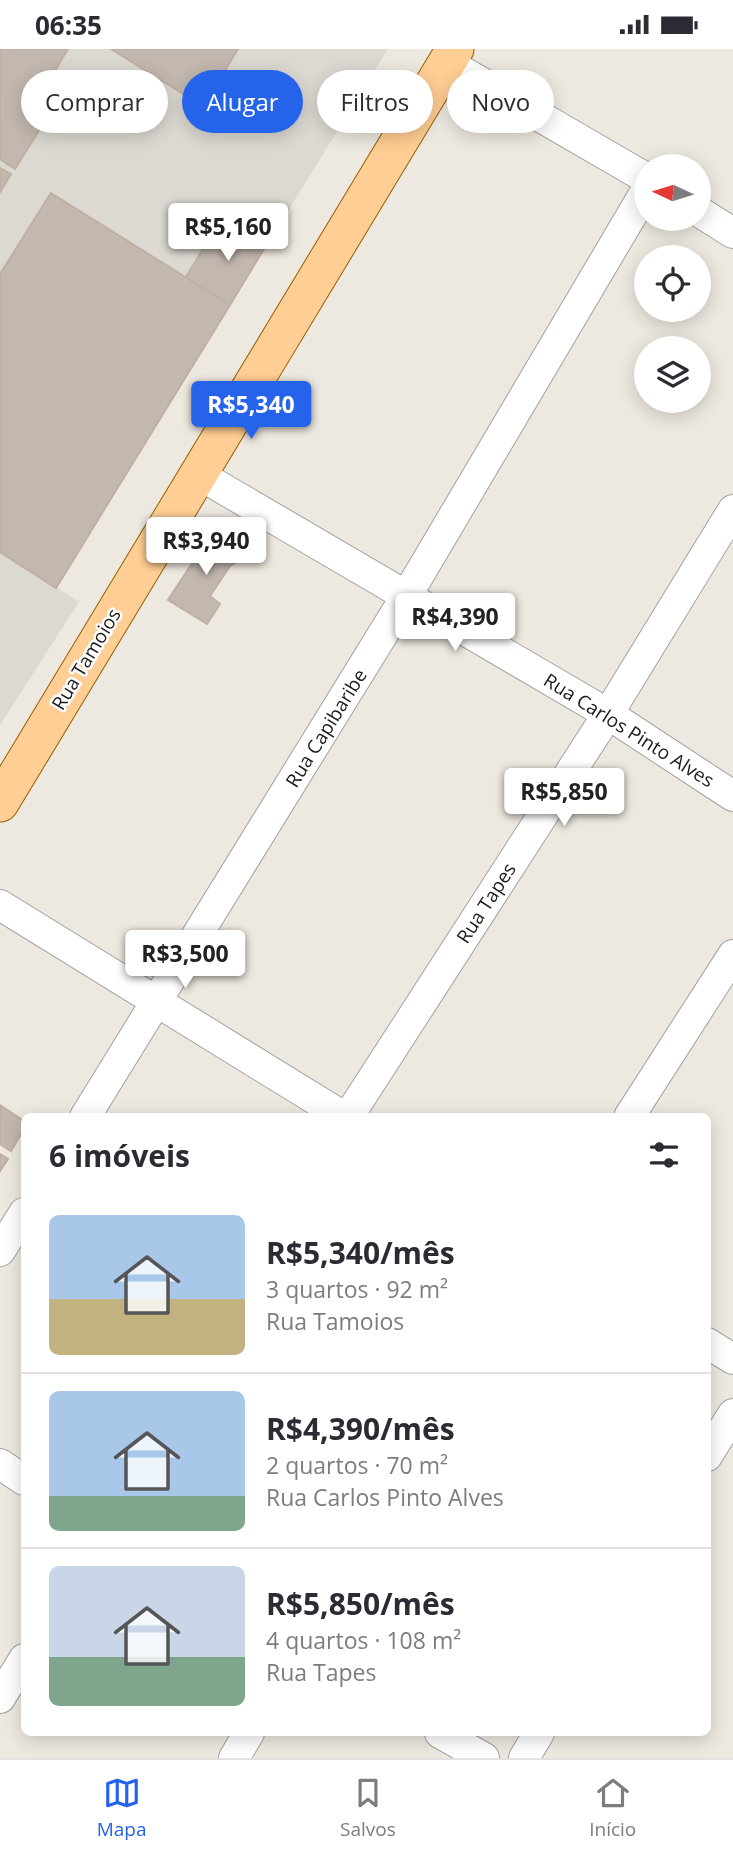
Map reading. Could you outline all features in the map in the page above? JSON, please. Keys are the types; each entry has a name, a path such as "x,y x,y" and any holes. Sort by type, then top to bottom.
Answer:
{"main road":[{"name":"Rua Tamoios","path":"0,803 451,56"}],"street":[{"path":"451,56 634,170"},
{"name":"Rua Capibaribe","path":"88,1113 407,595 634,211"},
{"path":"711,219 733,233"},
{"name":"Rua Carlos Pinto Alves","path":"198,474 608,714 733,796"},
{"name":"Rua Tapes","path":"349,1113 608,714 733,510"},
{"path":"0,905 339,1113"},
{"path":"632,1113 733,955"},
{"path":"0,1251 21,1218"},
{"path":"711,1345 733,1359"},
{"path":"711,1450 733,1414"},
{"path":"0,1464 21,1477"},
{"path":"0,1698 21,1665"},
{"path":"234,1758 247,1736"},
{"path":"445,1736 484,1758"},
{"path":"524,1758 537,1736"}],"shaded area":[{"path":"0,49 388,49 375,70 317,70 317,133 336,133 56,587 79,602 0,725"}],"building":[{"path":"0,49 68,49 55,70 21,70 21,133 37,133 15,169 0,159"},
{"path":"111,49 238,49 225,70 182,70 182,93 168,84 168,70 145,70"},
{"path":"0,168 11,174 0,192"},
{"path":"51,193 230,305 56,588 0,552 0,274"},
{"path":"264,221 276,229 230,305 186,277 215,229 247,249"},
{"path":"214,530 249,555 230,566 210,596 220,604 207,624 168,600"},
{"path":"0,1105 21,1119 21,1134 11,1151 0,1144"},
{"path":"0,1154 8,1159 0,1171"}]}
